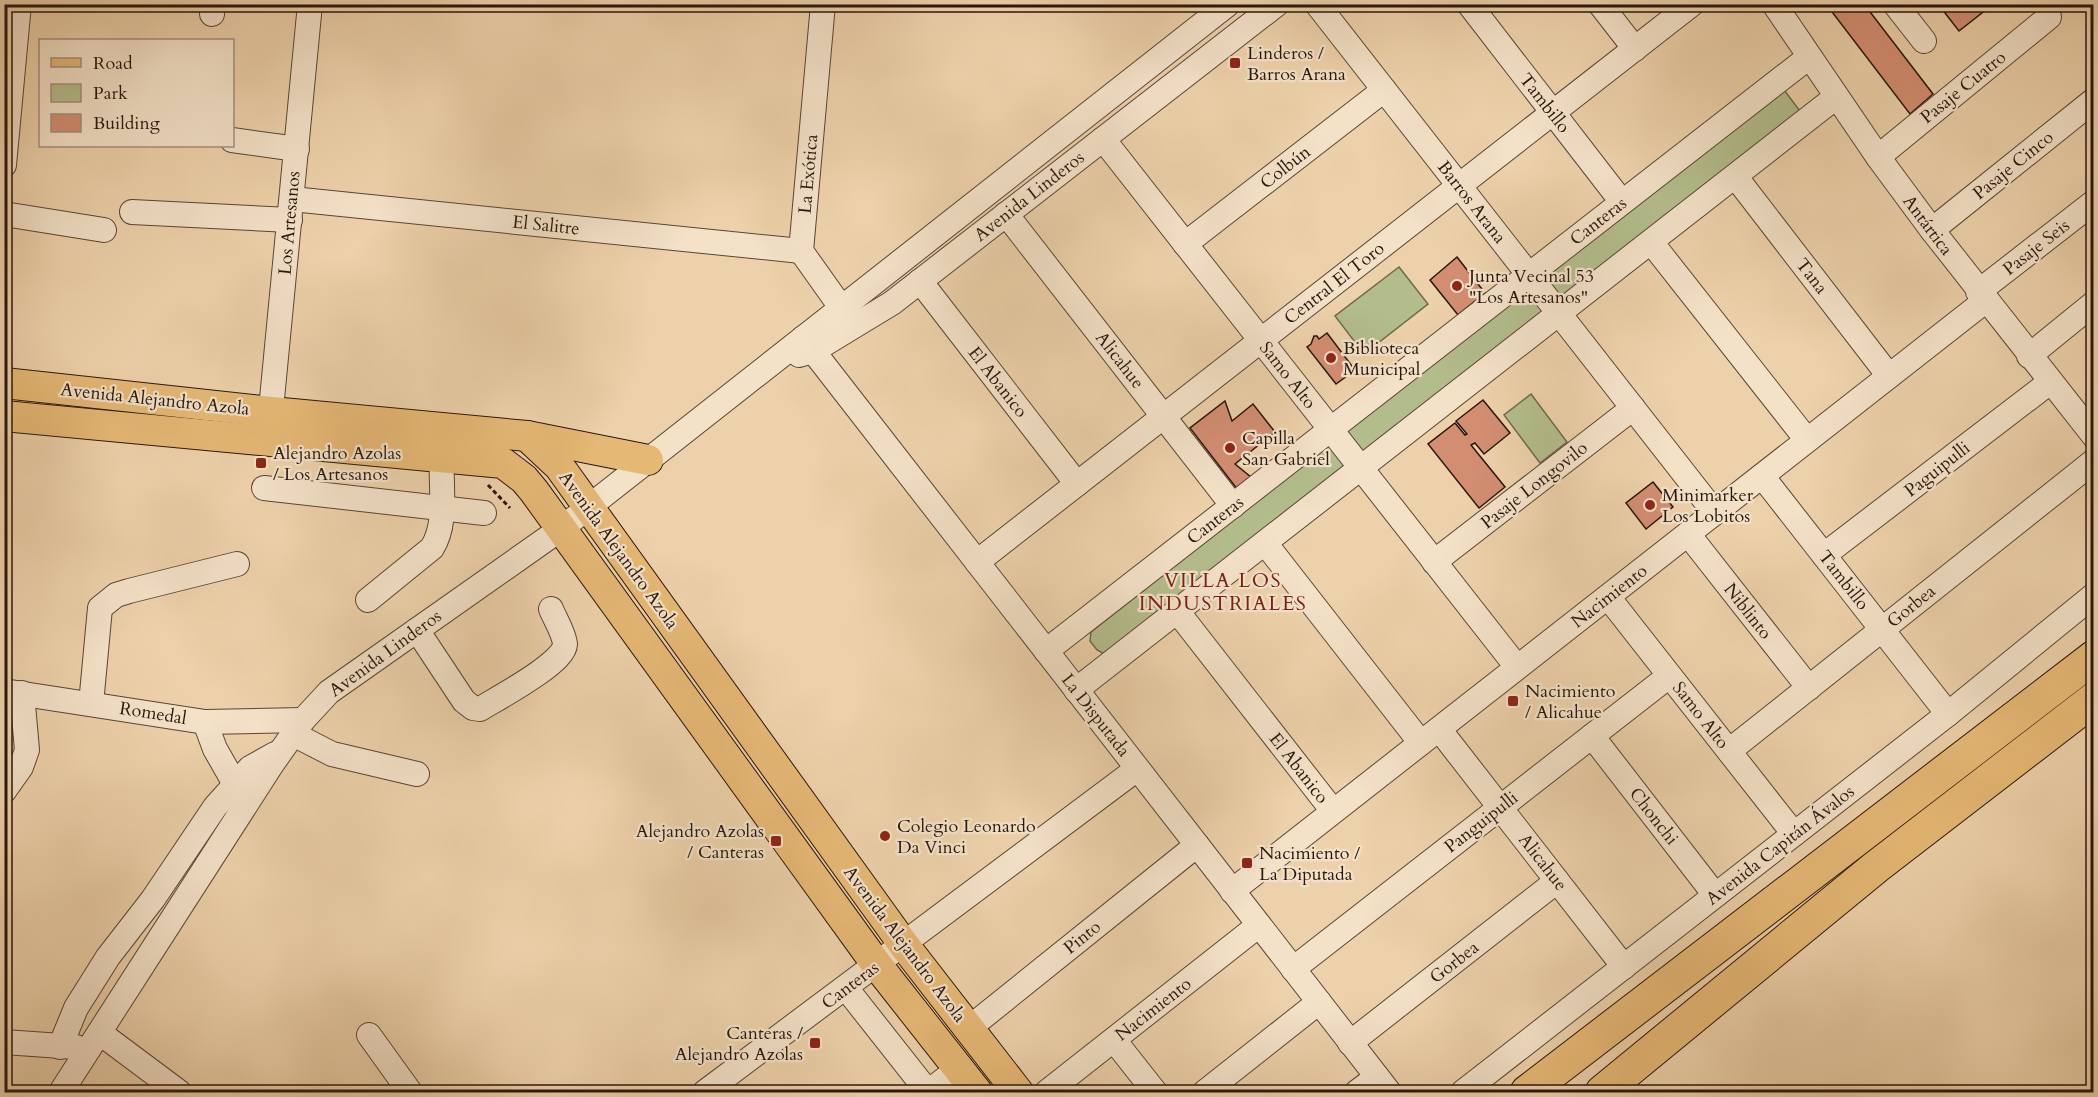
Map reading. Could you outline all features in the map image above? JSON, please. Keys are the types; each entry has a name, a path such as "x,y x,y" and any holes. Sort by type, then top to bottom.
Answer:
{"highway":[{"path":"1527,1092 2094,657"},
{"path":"1602,1092 1876,867 2094,699"}],"main road":[{"name":"Avenida Alejandro Azola","path":"4,383 271,412 527,436 559,466 904,945 1018,1092"},
{"name":"Avenida Alejandro Azola","path":"4,416 503,463 524,479 562,528 877,965 977,1092"},
{"path":"527,436 648,460"}],"street":[{"path":"4,165 20,4"},
{"name":"Los Artesanos","path":"268,441 310,4"},
{"name":"La Exótica","path":"801,251 823,4"},
{"name":"Avenida Linderos","path":"61,1092 293,735 329,692 562,528 768,365 808,344 848,317 1228,4"},
{"name":"Barros Arana","path":"1317,4 1715,513"},
{"name":"Tambillo","path":"1468,4 1622,202"},
{"path":"1600,4 1635,49"},
{"name":"Central El Toro","path":"977,562 1692,4"},
{"name":"Antártica","path":"1774,4 1836,97 1932,230 1982,297 2092,432"},
{"path":"1896,4 1924,41"},
{"name":"Avenida Linderos","path":"848,317 892,303 1271,6"},
{"name":"Pasaje Cuatro","path":"1878,157 2049,17"},
{"name":"Canteras","path":"1046,651 1809,57"},
{"name":"Colbún","path":"1185,244 1384,90"},
{"path":"1077,690 1836,97"},
{"name":"Pasaje Cinco","path":"1932,230 2094,100"},
{"name":"Samo Alto","path":"1103,139 1517,668"},
{"path":"234,140 297,149"},
{"name":"Tana","path":"1735,176 1889,376"},
{"name":"Pasaje Seis","path":"1982,297 2094,202"},
{"name":"El Salitre","path":"132,212 291,209 801,251"},
{"path":"4,214 104,230"},
{"name":"Alicahue","path":"1006,214 1233,506"},
{"path":"1651,242 1807,440"},
{"path":"801,251 848,317"},
{"name":"El Abanico","path":"920,281 1077,484"},
{"name":"Nacimiento","path":"1232,891 1889,376 1982,297"},
{"path":"2029,356 2094,303"},
{"name":"La Disputada","path":"808,344 1383,1085"},
{"name":"Paguipulli","path":"1824,555 2050,382"},
{"name":"Pasaje Longovilo","path":"1434,562 1633,408"},
{"path":"368,600 432,548 438,539 441,525 442,457"},
{"name":"Gorbea","path":"1729,751 2094,461"},
{"name":"Tambillo","path":"1762,476 1948,714"},
{"path":"264,488 484,513"},
{"name":"Niblinto","path":"1688,534 1809,688"},
{"name":"Alicahue","path":"1265,543 1430,736 1500,807 1624,967"},
{"path":"91,704 99,608 116,595 237,564"},
{"name":"Avenida Capitán Ávalos","path":"1463,1092 1948,714 2094,595"},
{"name":"Samo Alto","path":"1608,597 1794,834"},
{"path":"417,630 464,701 473,708 480,709 548,666 564,649 565,643 551,609"},
{"name":"El Abanico","path":"1177,611 1333,811"},
{"name":"Panguipulli","path":"1293,969 1670,676"},
{"path":"4,791 21,767 27,750 13,692"},
{"name":"Romedal","path":"13,692 293,735"},
{"path":"205,722 215,749 235,784"},
{"path":"60,1047 76,1008 108,957 153,899 216,807 250,768 293,735 332,754 417,774"},
{"name":"Chonchi","path":"1592,736 1715,895"},
{"name":"Canteras","path":"705,1092 1137,769"},
{"name":"Pinto","path":"968,1029 1197,845"},
{"name":"Gorbea","path":"1350,1043 1557,880"},
{"name":"Nacimiento","path":"1047,1092 1259,925"},
{"path":"846,988 928,1092 958,1069"},
{"path":"1205,1092 1318,1002"},
{"path":"369,1035 410,1092"},
{"path":"4,1042 60,1047 95,1040 179,1092"},
{"path":"1114,1040 1155,1092"},
{"path":"1357,1092 1383,1085"}],"green space":[{"path":"1781,86 1800,111 1108,656 1097,650 1090,641 1091,632"},
{"path":"1399,267 1428,304 1364,354 1335,316"},
{"path":"1531,394 1567,442 1540,463 1504,415"}],"building":[{"path":"1826,4 1864,4 1933,94 1910,114"},
{"path":"1938,4 1977,4 1983,12 1959,31"},
{"path":"2031,4 2047,4 2037,13"},
{"name":"Junta Vecinal 53 \"Los Artesanos\"","path":"1457,257 1485,293 1458,315 1430,280"},
{"name":"Biblioteca Municipal","path":"1327,333 1355,370 1336,384 1307,347 1314,336 1319,339"},
{"path":"1483,400 1510,433 1484,454 1475,443 1471,445 1505,487 1479,508 1428,444 1455,423 1465,435 1467,434 1456,421"},
{"name":"Capilla San Gabriel","path":"1225,401 1232,421 1253,404 1275,432 1235,464 1257,482 1241,494 1190,428"},
{"name":"Minimarker Los Lobitos","path":"1653,482 1673,507 1646,529 1626,503"}],"place":[{"name":"Linderos / Barros Arana","path":"1235,63"},
{"name":"Junta Vecinal 53 \"Los Artesanos\"","path":"1457,286"},
{"name":"Biblioteca Municipal","path":"1331,358"},
{"name":"Capilla San Gabriel","path":"1230,448"},
{"name":"Alejandro Azolas / Los Artesanos","path":"261,463"},
{"name":"Minimarker Los Lobitos","path":"1650,505"},
{"name":"Nacimiento / Alicahue","path":"1513,701"},
{"name":"Colegio Leonardo Da Vinci","path":"885,836"},
{"name":"Alejandro Azolas / Canteras","path":"776,841"},
{"name":"Nacimiento / La Diputada","path":"1247,863"},
{"name":"Canteras / Alejandro Azolas","path":"815,1043"}],"district":[{"name":"VILLA LOS INDUSTRIALES","path":"1223,592"}]}
